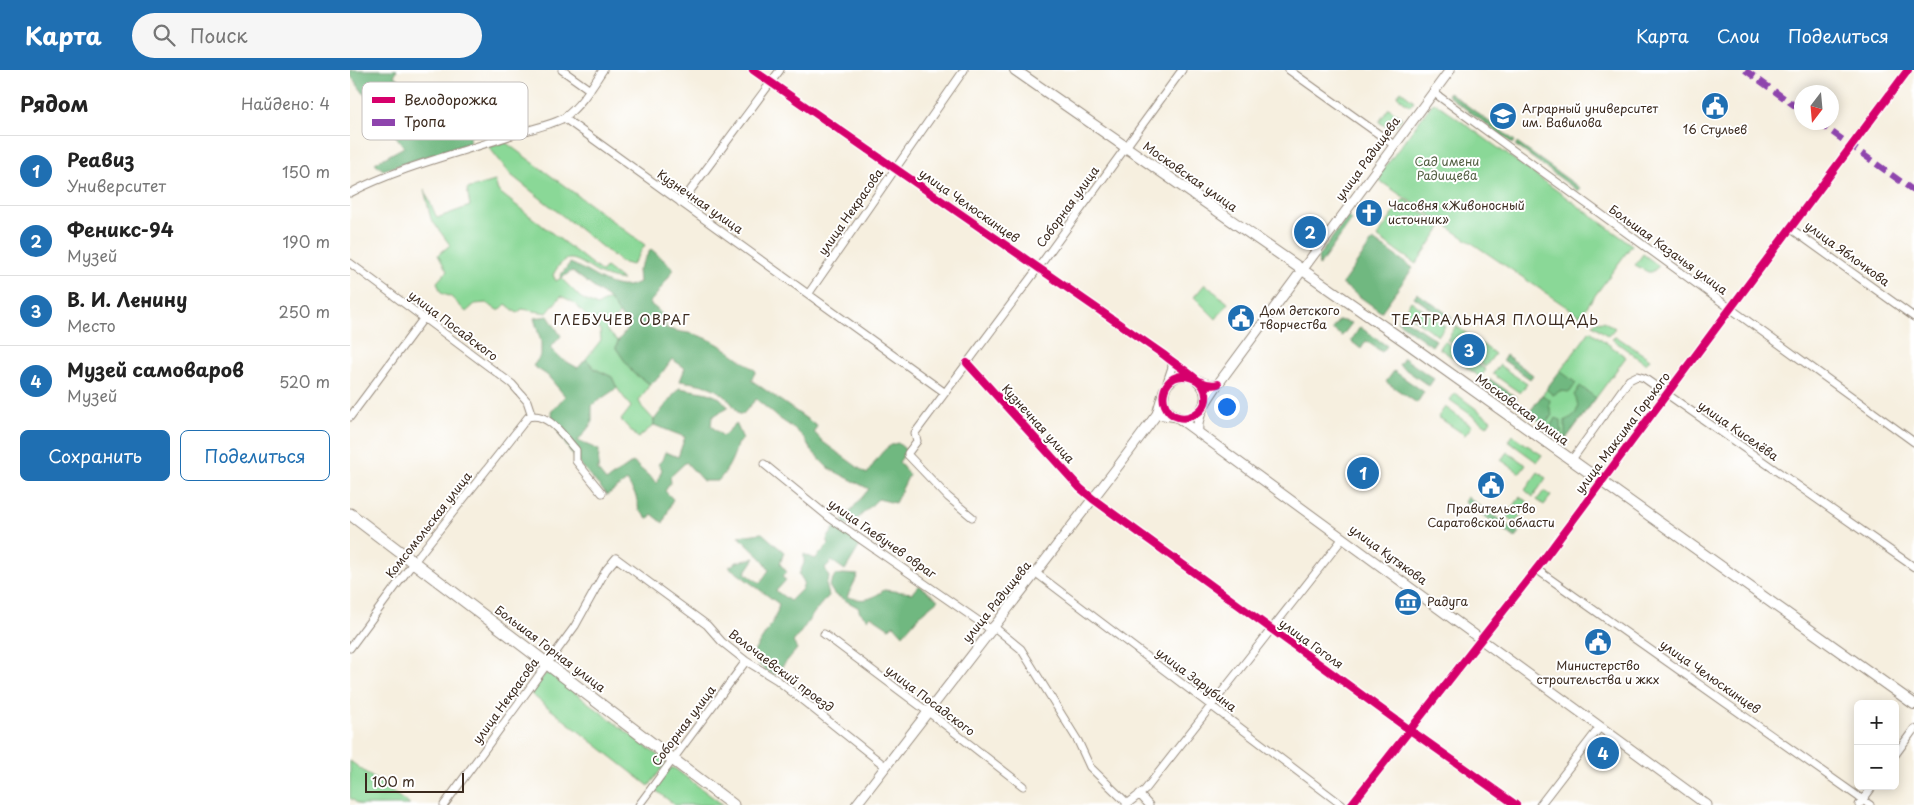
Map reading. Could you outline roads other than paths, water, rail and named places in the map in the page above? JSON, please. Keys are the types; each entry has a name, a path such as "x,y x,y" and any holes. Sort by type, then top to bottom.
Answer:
{"main road":[{"name":"Московская улица","path":"1015,70 1914,704"},
{"name":"Большая Горная улица","path":"350,514 733,805"}],"street":[{"path":"562,70 590,90"},
{"path":"528,130 564,118 590,90 603,70"},
{"name":"улица Челюскинцев","path":"753,70 896,167 1192,377"},
{"path":"681,203 780,70"},
{"name":"улица Некрасова","path":"809,293 964,70"},
{"name":"Соборная улица","path":"972,517 948,497 908,455 917,440 915,434 1182,70"},
{"path":"1289,70 1394,145"},
{"name":"улица Радищева","path":"1204,406 1218,384 1450,70"},
{"name":"улица Максима Горького","path":"1351,805 1536,569 1790,228 1911,71"},
{"name":"Большая Казачья улица","path":"1433,92 1914,442"},
{"name":"Кузнечная улица","path":"564,118 944,392"},
{"path":"350,192 408,168 497,140"},
{"name":"улица Яблочкова","path":"1790,228 1914,317"},
{"name":"улица Посадского","path":"350,263 512,384 528,401 530,416"},
{"path":"350,417 423,319"},
{"path":"1171,361 1171,373 1157,414 1190,418 1204,406"},
{"name":"Кузнечная улица","path":"967,363 1093,499"},
{"path":"1177,417 1167,409 1163,396 1167,385 1175,378 1181,376 1192,377 1206,384 1218,384"},
{"name":"улица Киселёва","path":"1571,461 1629,380 1637,376 1644,378 1914,567"},
{"path":"1192,377 1203,386 1205,392 1204,406 1199,418 1198,433"},
{"name":"улица Радищева","path":"856,805 1157,414"},
{"path":"530,416 537,415 546,418 576,450 576,461 602,493"},
{"name":"Комсомольская улица","path":"350,648 413,563 530,416"},
{"name":"улица Кутякова","path":"1177,417 1706,805"},
{"name":"улица Глебучев овраг","path":"764,464 830,518 1021,649 1078,740 1090,767 1127,804"},
{"name":"улица Гоголя","path":"1093,499 1516,805"},
{"path":"1127,804 1139,794 1212,706 1343,538"},
{"name":"улица Некрасова","path":"444,805 575,626 606,570 616,558"},
{"name":"Волочаевский проезд","path":"616,558 706,625 722,642 746,662 777,680 885,766"},
{"name":"улица Челюскинцев","path":"1536,569 1861,802 1870,805"},
{"name":"улица Зарубина","path":"1036,573 1342,805"},
{"name":"улица Посадского","path":"824,634 1023,786"},
{"name":"Соборная улица","path":"639,805 746,662"},
{"path":"1540,805 1600,727"},
{"path":"1899,750 1914,729"},
{"path":"1861,802 1870,790"},
{"path":"1139,794 1149,805"}],"place":[{"name":"16 Стульев","path":"1715,106"},
{"name":"Аграрный университет им. Вавилова","path":"1503,116"},
{"name":"Часовня «Живоносный источник»","path":"1369,213"},
{"name":"Феникс-94","path":"1310,232"},
{"name":"Дом детского творчества","path":"1241,318"},
{"name":"В. И. Ленину","path":"1469,350"},
{"name":"Реавиз","path":"1363,473"},
{"name":"Правительство Саратовской области","path":"1491,485"},
{"name":"Радуга","path":"1408,602"},
{"name":"Министерство строительства и жкх","path":"1598,642"},
{"name":"Музей самоваров","path":"1603,753"}],"district":[{"name":"ГЛЕБУЧЕВ ОВРАГ","path":"622,320"},
{"name":"ТЕАТРАЛЬНАЯ ПЛОЩАДЬ","path":"1495,320"}],"park label":[{"name":"Сад имени Радищева","path":"1447,169"}]}
